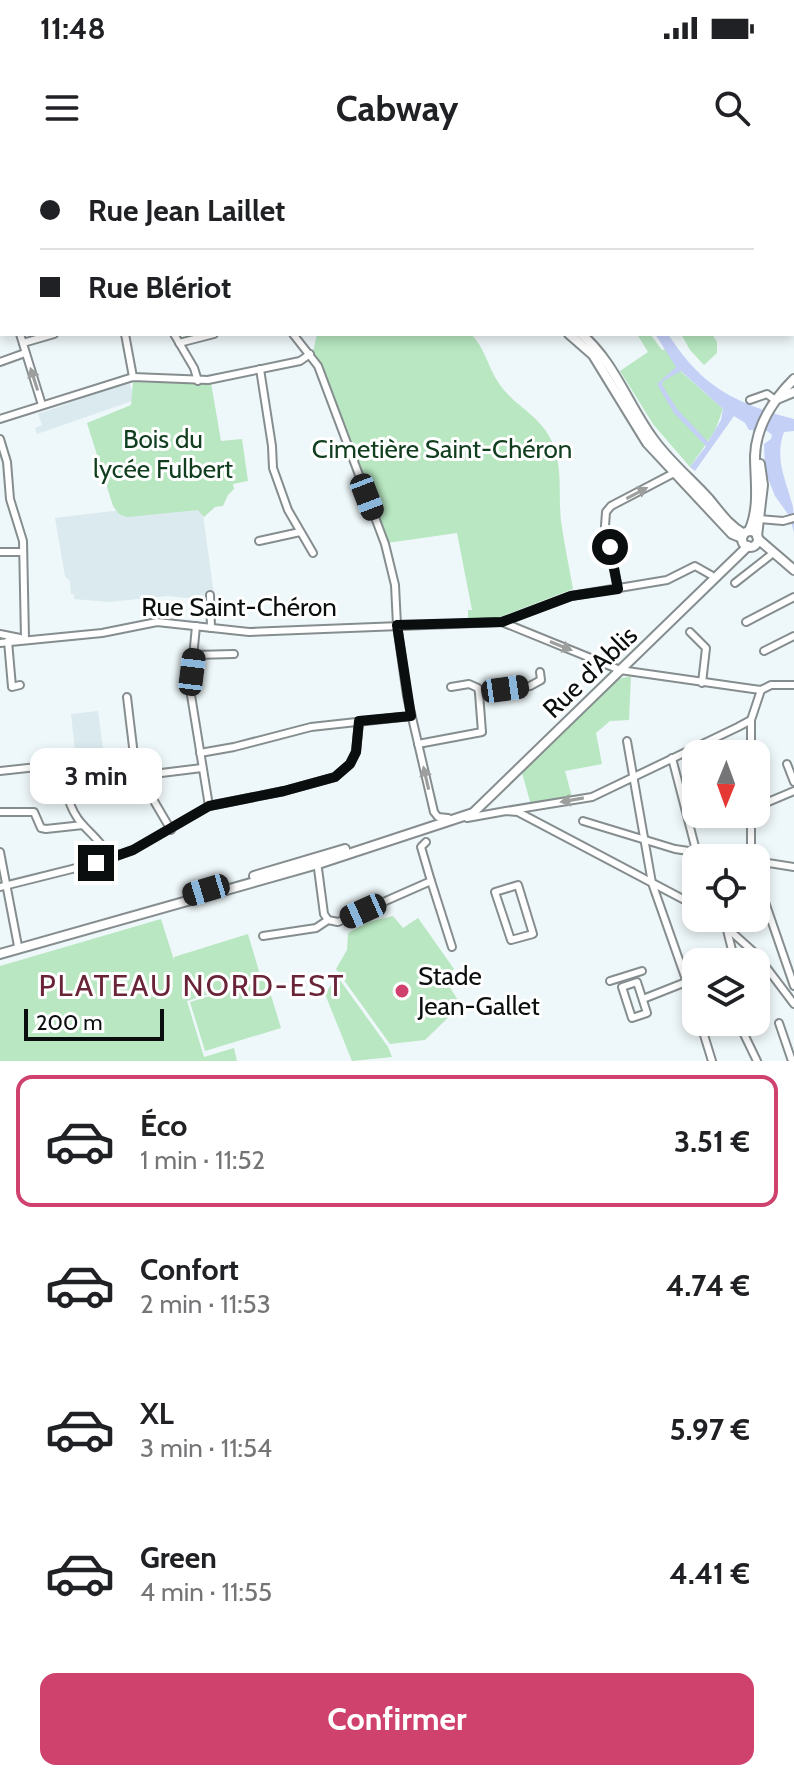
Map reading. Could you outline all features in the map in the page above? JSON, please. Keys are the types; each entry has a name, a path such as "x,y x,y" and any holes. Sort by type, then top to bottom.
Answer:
{"main road":[{"path":"583,337 647,443 674,473 732,534 747,538 794,570"},
{"path":"583,337 652,438 747,538 794,570"},
{"path":"747,538 754,518 755,456 760,431 769,409 794,379"},
{"path":"775,400 794,392"},
{"path":"747,538 760,519 763,480 760,431"},
{"name":"Rue d'Ablis","path":"473,813 729,564 747,538"},
{"name":"Rue d'Ablis","path":"317,861 473,813 747,538"},
{"path":"0,952 317,861"},
{"path":"0,952 317,861"}],"street":[{"path":"21,336 42,405"},
{"path":"23,343 47,336"},
{"path":"125,336 133,377"},
{"path":"175,336 198,381"},
{"path":"179,343 206,336"},
{"path":"295,336 318,366 385,544 395,585 397,625 411,716 434,812 438,817 454,818"},
{"path":"0,362 25,353"},
{"path":"0,419 133,377 198,381 300,361 310,354"},
{"path":"260,369 273,468 288,510 313,553"},
{"path":"750,400 767,394 775,400"},
{"path":"0,442 7,462 12,506 23,541 24,640 0,634"},
{"path":"618,589 604,518 611,506 674,473"},
{"path":"0,506 12,506"},
{"path":"760,519 792,519"},
{"path":"259,541 300,532"},
{"path":"0,552 23,552"},
{"path":"735,583 772,554"},
{"path":"502,622 571,596 667,580 695,566 711,575"},
{"path":"210,595 211,628"},
{"path":"746,622 794,597"},
{"name":"Rue Saint-Chéron","path":"5,642 102,633 157,622 249,632 502,622"},
{"path":"502,622 618,669 702,683 764,687 794,685"},
{"path":"196,626 190,689 209,806"},
{"path":"690,632 706,648 702,683"},
{"path":"0,634 5,642 12,687 20,685"},
{"path":"764,651 794,636"},
{"path":"194,655 234,654"},
{"path":"479,693 530,686 541,680 540,672"},
{"path":"418,744 482,732 478,688 469,684 451,687"},
{"path":"751,740 751,720 764,687"},
{"path":"127,697 136,772"},
{"path":"200,753 311,727 411,716"},
{"path":"473,813 506,811 592,797 751,720"},
{"path":"3,886 133,850 209,806 335,777 350,764 356,752 359,721"},
{"path":"627,741 652,883 682,970"},
{"path":"672,758 694,844"},
{"path":"0,771 83,762 145,775 202,768"},
{"path":"62,764 71,806 83,825 106,850 109,859"},
{"path":"787,764 794,782"},
{"path":"145,775 147,789 171,830"},
{"path":"770,801 794,791"},
{"path":"506,811 518,812 533,819 682,899"},
{"path":"0,812 34,812 41,828 46,829 83,825"},
{"path":"583,821 682,851"},
{"path":"426,842 421,847 452,947"},
{"path":"0,852 3,886 18,946"},
{"path":"317,861 324,914 328,920"},
{"path":"770,863 794,867"},
{"path":"263,936 316,928 328,920 338,922 431,881"},
{"path":"518,885 533,934 530,935 511,940 495,892 518,885"},
{"path":"770,917 794,986"},
{"path":"732,932 763,961 794,1004"},
{"path":"610,981 642,971"},
{"path":"637,982 643,999 647,1013 632,1018 622,987 637,982"},
{"path":"643,999 682,984"},
{"path":"779,1023 792,1061"},
{"path":"704,1036 712,1061"},
{"path":"745,1036 757,1061"}],"shaded area":[{"path":"129,382 135,400 37,434 35,428 42,425 38,414"},
{"path":"179,503 202,507 214,595 109,602 74,599 70,581 65,576 55,518"},
{"path":"98,711 103,750 96,751 97,761 76,760 71,714"}],"green space":[{"name":"Cimetière Saint-Chéron","path":"317,336 473,336 498,382 544,428 554,446 559,467 561,521 573,589 495,619 468,620 468,610 472,610 457,533 387,543 313,352"},
{"path":"638,336 652,336 662,350 667,349 676,367 723,409 715,431 690,467 653,424 620,371 648,352"},
{"path":"682,336 713,336 717,342 717,353 704,365"},
{"name":"Bois du lycée Fulbert","path":"133,382 211,383 221,441 242,439 248,481 233,484 234,489 223,506 215,507 204,517 198,510 127,517 119,514 113,506 87,423 131,405"},
{"path":"631,676 629,720 610,721 596,733 602,764 565,771 572,797 531,805 522,773 618,679"},
{"name":"Stade Jean-Gallet","path":"393,916 403,928 418,918 454,969 444,978 461,1005 425,1040 390,1044 336,969 347,950 348,933 368,922"},
{"path":"161,919 174,960 174,957 248,934 261,978 187,1001 204,1057 234,1048 237,1061 0,1061 0,966"},
{"path":"337,976 392,1057 352,1061 325,994"},
{"path":"266,979 281,1028 205,1051 190,1002"}],"water":[{"path":"656,336 669,336 694,367 721,390 754,406 794,419 794,431 784,432 780,451 793,507 794,533 790,517 775,496 765,471 764,444 772,435 767,431 749,430 734,416 695,471 690,467 706,446 674,413 657,384 676,367","holes":["681,371 723,409 721,420 708,442 677,409 662,385 663,381"]}],"place":[{"name":"Stade Jean-Gallet","path":"402,991"}],"district":[{"name":"PLATEAU NORD-EST","path":"192,985"}],"route":[{"path":"96,863 133,850 209,806 284,791 344,772 356,752 359,721 411,716 397,625 502,622 585,592 618,589 610,547"}]}
